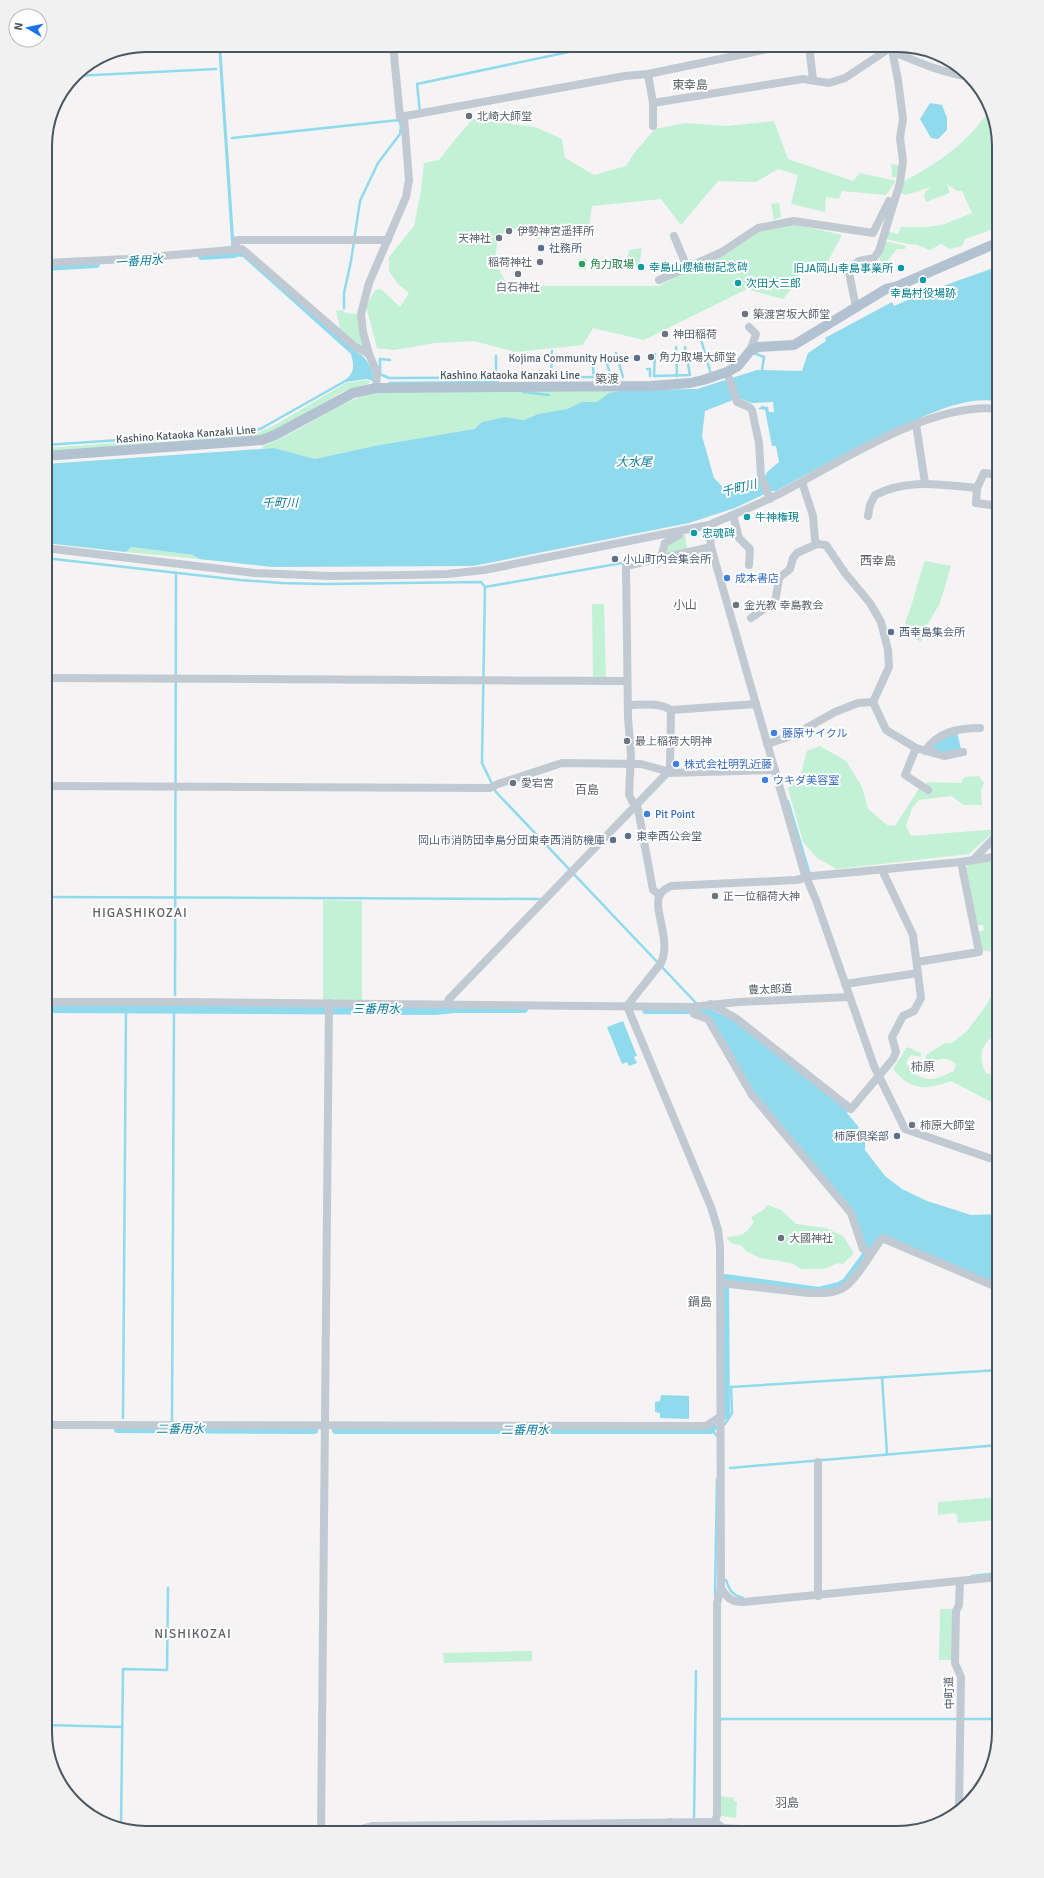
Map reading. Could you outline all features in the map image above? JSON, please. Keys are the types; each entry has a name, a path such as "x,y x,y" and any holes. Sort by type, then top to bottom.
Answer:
{"main road":[{"path":"750,351 758,347 785,347 794,345 886,289 895,287 992,245"},
{"name":"Kashino Kataoka Kanzaki Line","path":"52,455 262,440 275,435 353,393 376,385 651,386 690,383 727,374 738,366 750,351"}],"street":[{"path":"394,52 400,117 625,76 648,74 754,52"},
{"path":"809,52 813,80"},
{"path":"653,103 803,79 829,83 845,78 883,52"},
{"path":"856,307 848,268 859,261 874,258 879,251 900,183 903,160 900,138 903,119 898,80 891,52"},
{"path":"894,52 928,67 946,73 960,75"},
{"path":"648,74 653,103 653,126"},
{"path":"376,385 378,373 369,354 363,332 361,314 369,283 406,198 409,180 404,117"},
{"path":"659,280 722,252 758,228 794,221 873,232 900,183"},
{"path":"674,236 687,268"},
{"path":"233,249 237,240 388,240"},
{"path":"52,263 127,259 242,249 354,346 369,354"},
{"path":"748,326 756,334 750,351"},
{"path":"727,374 736,402 749,406 752,410 759,443 761,476 769,496"},
{"path":"52,549 255,573 330,576 447,574 484,570 708,525 733,516 769,496 802,482 850,455 916,424 967,409 992,409"},
{"path":"916,424 925,483"},
{"path":"992,474 984,473 977,488 976,502 992,505"},
{"path":"802,482 813,516 815,540 817,544"},
{"path":"868,516 870,505 875,495 892,489 925,483 977,488"},
{"path":"733,516 739,538 750,549 749,566"},
{"path":"708,525 711,547 775,770 849,997 879,1078 905,1129 992,1158"},
{"path":"661,557 666,541 686,530"},
{"path":"752,618 775,600 780,578 790,569 793,558 797,553 817,544 826,545 845,573 870,603 881,622 888,650 889,667 873,702 886,730 916,748 924,751 944,756 963,752"},
{"path":"660,895 653,890 638,809 633,803 629,794 631,736 627,681 626,566 711,547"},
{"path":"52,678 484,679 627,681"},
{"path":"767,744 794,735 835,712 858,703 873,702"},
{"path":"628,705 657,704 670,710 756,704"},
{"path":"447,1004 449,999 571,872 633,803 670,767 670,710"},
{"path":"924,751 931,742 953,730 980,728"},
{"path":"916,748 905,775 928,790"},
{"path":"52,786 490,788 562,763 641,764 665,771 775,770"},
{"path":"973,860 992,840"},
{"path":"715,1822 717,1815 717,1603 721,1588 720,1416 725,1283 719,1242 711,1207 629,1009 660,965 665,951 665,940 659,905 660,895 665,889 676,885 796,880 809,877 961,862 992,857"},
{"path":"917,962 979,952 961,862"},
{"path":"868,1252 851,1213 752,1095 708,1019 694,1014 698,1008 737,1019 851,1109 879,1078 893,1059 896,1052 892,1037 903,1016 914,1011 920,998 917,962 912,935 882,870"},
{"path":"845,984 918,973"},
{"name":"豊太郎道","path":"52,1002 447,1004 629,1009 698,1008 849,997"},
{"path":"321,1826 329,1003"},
{"path":"725,1283 809,1293 832,1291 844,1288 859,1272 868,1252 882,1238 992,1285"},
{"path":"52,1425 706,1426 720,1416"},
{"path":"818,1462 818,1596"},
{"path":"721,1588 732,1602 744,1602 818,1596 992,1578"},
{"name":"中町道","path":"959,1804 961,1677 955,1663 956,1611 959,1606 960,1581"},
{"path":"372,1826 670,1826 715,1822 720,1826"}],"green space":[{"path":"986,114 992,146 992,229 965,239 962,246 950,249 941,244 930,250 914,244 885,239 887,231 898,234 901,227 926,227 942,225 972,213 962,191 957,191 947,184 950,193 926,202 924,196 926,191 931,187 906,195 900,193 903,182 941,159 963,141"},
{"path":"473,119 535,127 562,139 565,158 594,175 626,166 635,152 655,129 685,123 728,126 774,121 788,159 853,181 860,173 896,181 886,195 842,191 839,199 826,197 825,212 791,204 798,175 778,169 756,182 718,181 681,225 661,199 592,206 588,233 538,239 513,229 498,235 495,262 508,286 659,286 759,231 793,224 842,235 827,263 812,261 797,268 800,279 783,299 747,289 644,340 593,328 583,345 516,352 474,341 435,343 394,350 377,348 366,306 375,290 381,289 400,307 409,293 398,284 389,271 389,257 414,226 421,191 424,163 439,160"},
{"path":"891,164 899,165 899,177 892,177"},
{"path":"779,203 781,217 774,220 771,204"},
{"path":"884,241 906,246 905,249 897,249 885,264 879,263"},
{"path":"642,248 639,266 626,265 629,250"},
{"name":"角力取場","path":"578,259 587,259 586,269 578,269"},
{"path":"342,310 346,313 359,314 365,347 363,350 341,333 336,311"},
{"path":"366,380 371,381 368,384 344,391 276,431 261,436 52,451 52,448 257,433 275,425 346,383"},
{"path":"625,390 609,393 597,402 582,402 567,409 538,414 524,420 505,417 482,422 474,429 374,446 315,459 274,448 263,449 262,446 291,433 348,402 378,391"},
{"path":"685,534 687,550 664,554 670,541"},
{"path":"131,547 193,555 199,559 126,552"},
{"path":"925,561 951,566 940,603 929,622 921,642 910,635 905,622"},
{"path":"592,604 604,604 606,679 593,679"},
{"path":"820,746 846,761 862,787 868,809 887,825 895,826 918,790 928,782 961,783 964,777 979,776 984,783 981,791 982,805 964,805 951,796 919,800 912,808 906,826 911,836 992,829 992,833 969,854 837,869 817,858 803,842 788,788 801,773 807,751"},
{"path":"992,861 992,952 981,950 978,932 984,930 983,925 977,925 966,869 968,864"},
{"path":"323,900 362,901 362,1000 323,1000"},
{"path":"992,994 992,1036 985,1044 982,1060 986,1073 992,1075 992,1102 951,1081 927,1087 913,1085 906,1081 893,1069 907,1047 921,1053 921,1057 911,1055 906,1062 911,1070 919,1076 933,1079 954,1071 956,1064 950,1060 945,1059 932,1062 925,1059 926,1055 945,1043 952,1043 967,1031 985,1007"},
{"path":"768,1205 781,1210 796,1224 826,1228 843,1236 854,1253 843,1264 838,1263 824,1269 802,1269 791,1263 760,1258 746,1251 742,1246 731,1243 726,1237 739,1235 748,1230 754,1222 751,1217 762,1211"},
{"path":"992,1498 992,1521 958,1523 957,1515 955,1513 938,1515 938,1502"},
{"path":"940,1609 954,1609 953,1660 939,1660"},
{"path":"532,1651 532,1661 444,1663 443,1653"},
{"path":"721,1796 734,1798 734,1801 737,1802 736,1818 721,1816"}],"water":[{"path":"218,52 221,52 235,252 244,253 363,357 369,364 373,374 380,375 378,382 366,379 346,382 345,380 351,375 353,368 351,354 243,257 232,256"},
{"path":"930,103 942,105 947,118 947,130 938,139 931,138 920,119"},
{"name":"大水尾","path":"992,268 992,401 971,401 925,416 816,469 776,491 771,491 735,508 689,523 473,566 272,567 199,559 193,555 131,547 126,552 52,544 52,464 274,448 315,459 374,446 474,429 482,422 505,417 524,420 538,414 567,409 582,402 597,402 609,393 625,390 697,389 757,370 802,371 808,353 826,341 825,338 892,302 894,306 926,292","holes":["738,398 752,403 773,402 774,412 769,412 768,407 762,406 758,409 765,410 772,446 776,446 779,462 767,472 766,475 747,482 722,486 714,478 702,436 705,411"]},
{"path":"957,732 961,749 943,753 930,748 935,743"},
{"path":"707,1007 736,1022 848,1111 847,1113 861,1130 865,1138 865,1150 885,1176 902,1189 927,1201 971,1215 992,1214 992,1281 881,1235 871,1248 866,1246 851,1208 756,1094 709,1017 697,1012 695,1009"},
{"path":"623,1021 637,1056 634,1057 637,1063 629,1066 627,1062 622,1064 607,1027"},
{"path":"661,1395 689,1396 689,1419 660,1418 660,1413 655,1412 655,1402 660,1401"}],"waterway":[{"path":"420,112 417,84 569,52"},
{"path":"85,75 216,69"},
{"path":"232,138 399,120 401,126 400,134 378,163 360,201 351,261 344,293 344,308"},
{"name":"一番用水","path":"202,256 234,254"},
{"name":"一番用水","path":"52,267 96,264"},
{"path":"700,336 710,371"},
{"path":"676,347 677,376"},
{"path":"655,354 654,376 690,375 685,347"},
{"path":"551,378 552,351"},
{"path":"616,353 623,377"},
{"path":"754,353 764,357 762,370"},
{"path":"496,356 496,378"},
{"path":"605,357 611,377"},
{"path":"390,360 380,359 380,374 389,378 617,377"},
{"path":"592,360 594,377"},
{"path":"647,369 650,369 650,376"},
{"path":"52,445 254,431 262,428 347,380"},
{"path":"390,383 498,382"},
{"path":"523,392 549,395"},
{"path":"52,559 240,580 282,583 324,584 481,582 485,587 482,763 496,792 697,1004"},
{"path":"485,587 628,562"},
{"path":"175,995 176,573"},
{"path":"788,801 810,875"},
{"path":"52,897 540,899"},
{"path":"172,1423 174,1008"},
{"name":"三番用水","path":"52,1009 435,1011 455,1009 524,1009"},
{"path":"123,1418 126,1009"},
{"name":"三番用水","path":"646,1010 694,1010"},
{"name":"二番用水","path":"724,1416 726,1414 725,1278 819,1291 839,1286 846,1282 866,1255 868,1246"},
{"path":"725,1424 732,1413 731,1387 992,1370"},
{"path":"882,1377 887,1454"},
{"name":"二番用水","path":"336,1430 710,1430 713,1427"},
{"name":"二番用水","path":"118,1429 314,1430"},
{"path":"711,1429 717,1436"},
{"path":"730,1468 992,1446"},
{"path":"715,1596 717,1479"},
{"path":"972,1576 992,1574"},
{"path":"726,1580 728,1587 732,1592 743,1598"},
{"path":"121,1822 123,1669 167,1670 168,1588"},
{"path":"694,1820 696,1671"},
{"path":"721,1720 992,1719"},
{"path":"52,1725 122,1727"}],"place":[{"name":"北崎大師堂","path":"469,116"},
{"name":"伊勢神宮遥拝所","path":"509,231"},
{"name":"天神社","path":"499,238"},
{"name":"社務所","path":"541,248"},
{"name":"稲荷神社","path":"540,262"},
{"name":"角力取場","path":"582,264"},
{"name":"幸島山櫻植樹記念碑","path":"641,267"},
{"name":"旧JA岡山幸島事業所","path":"901,268"},
{"name":"白石神社","path":"518,274"},
{"name":"幸島村役場跡","path":"923,280"},
{"name":"次田大三郎","path":"738,283"},
{"name":"築渡宮坂大師堂","path":"745,314"},
{"name":"神田稲荷","path":"665,334"},
{"name":"角力取場大師堂","path":"651,357"},
{"name":"Kojima Community House","path":"637,358"},
{"name":"牛神権現","path":"747,517"},
{"name":"忠魂碑","path":"694,533"},
{"name":"小山町内会集会所","path":"615,559"},
{"name":"成本書店","path":"727,578"},
{"name":"金光教 幸島教会","path":"736,605"},
{"name":"西幸島集会所","path":"891,632"},
{"name":"藤原サイクル","path":"774,733"},
{"name":"最上稲荷大明神","path":"627,741"},
{"name":"株式会社明乳近藤","path":"676,764"},
{"name":"ウキダ美容室","path":"765,780"},
{"name":"愛宕宮","path":"513,783"},
{"name":"Pit Point","path":"647,814"},
{"name":"東幸西公会堂","path":"628,836"},
{"name":"岡山市消防団幸島分団東幸西消防機庫","path":"613,840"},
{"name":"正一位稲荷大神","path":"715,896"},
{"name":"柿原大師堂","path":"912,1125"},
{"name":"柿原倶楽部","path":"897,1136"},
{"name":"大國神社","path":"781,1238"}],"district":[{"name":"東幸島","path":"690,85"},
{"name":"築渡","path":"607,379"},
{"name":"西幸島","path":"878,561"},
{"name":"小山","path":"685,605"},
{"name":"百島","path":"587,790"},
{"name":"HIGASHIKOZAI","path":"140,912"},
{"name":"柿原","path":"923,1067"},
{"name":"鍋島","path":"700,1302"},
{"name":"NISHIKOZAI","path":"193,1633"},
{"name":"羽島","path":"787,1803"}],"water label":[{"name":"千町川","path":"739,488"},
{"name":"千町川","path":"280,503"}]}
